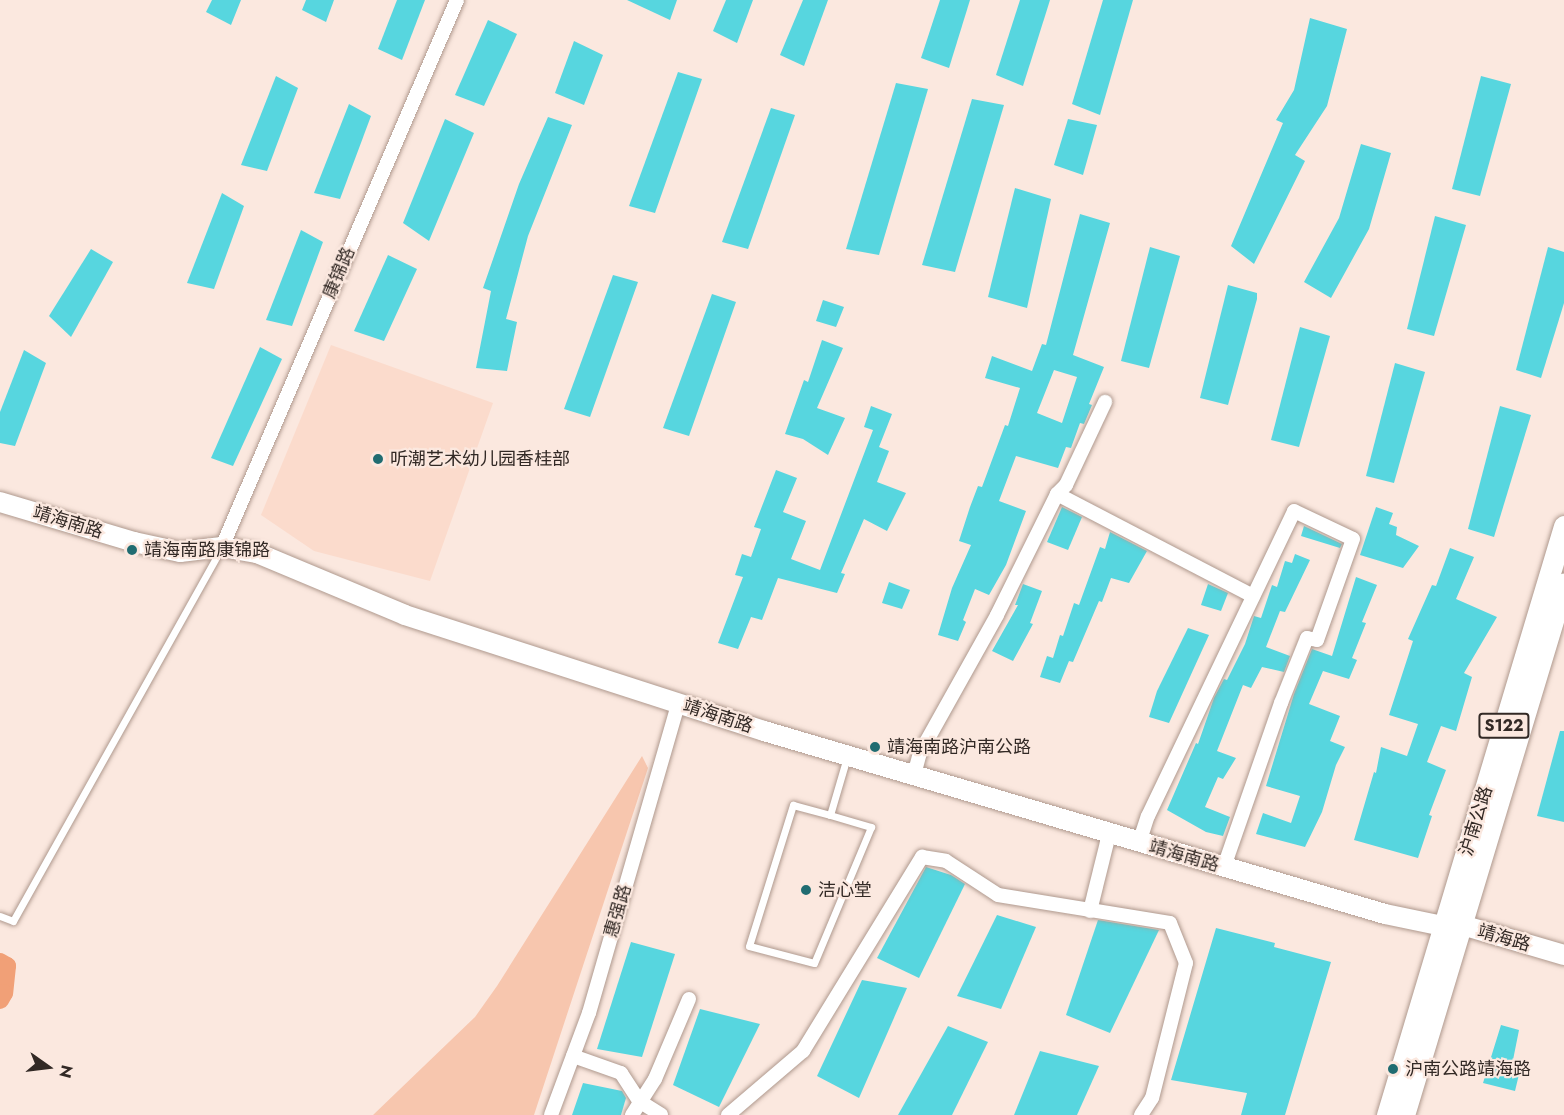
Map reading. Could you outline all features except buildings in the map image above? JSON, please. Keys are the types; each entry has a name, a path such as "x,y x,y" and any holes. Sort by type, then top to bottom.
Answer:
{"main road":[{"name":"沪南公路","path":"1404,1115 1452,925 1564,526"},
{"name":"沪南公路","path":"1387,1115 1564,584"}],"street":[{"name":"康锦路","path":"222,547 457,0"},
{"path":"914,775 920,753 997,615 1057,494 1066,485 1105,402"},
{"path":"1057,494 1253,596"},
{"name":"靖海南路","path":"0,502 134,542 180,552 222,547 258,553 405,615 678,704 1139,843 1385,914 1452,925"},
{"path":"1139,843 1148,816 1294,511 1353,539 1317,639 1307,638 1281,703 1224,867"},
{"name":"惠强路","path":"550,1115 589,1013 678,704"},
{"path":"1090,911 1109,834"},
{"path":"729,1115 803,1051 922,857 946,861 998,895 1170,923 1186,963 1152,1098 1141,1115"},
{"name":"靖海路","path":"1452,925 1564,956"},
{"path":"632,1115 655,1079 688,999"},
{"path":"573,1056 621,1073 639,1101 661,1115"}],"lane":[{"path":"0,916 13,921 222,547"},
{"path":"830,815 848,755"},
{"path":"793,805 830,815 871,827 814,963 749,946 793,805"}],"shaded area":[{"name":"听潮艺术幼儿园香桂部","path":"331,345 493,403 430,581 314,551 261,515"},
{"path":"642,756 648,768 534,1115 373,1115 475,1017 497,986"}],"waterway":[{"path":"0,962 7,966 4,993 0,1000"}],"place":[{"name":"听潮艺术幼儿园香桂部","path":"378,459"},
{"name":"靖海南路康锦路","path":"132,550"},
{"name":"靖海南路沪南公路","path":"875,747"},
{"name":"洁心堂","path":"806,890"},
{"name":"沪南公路靖海路","path":"1393,1069"}]}
